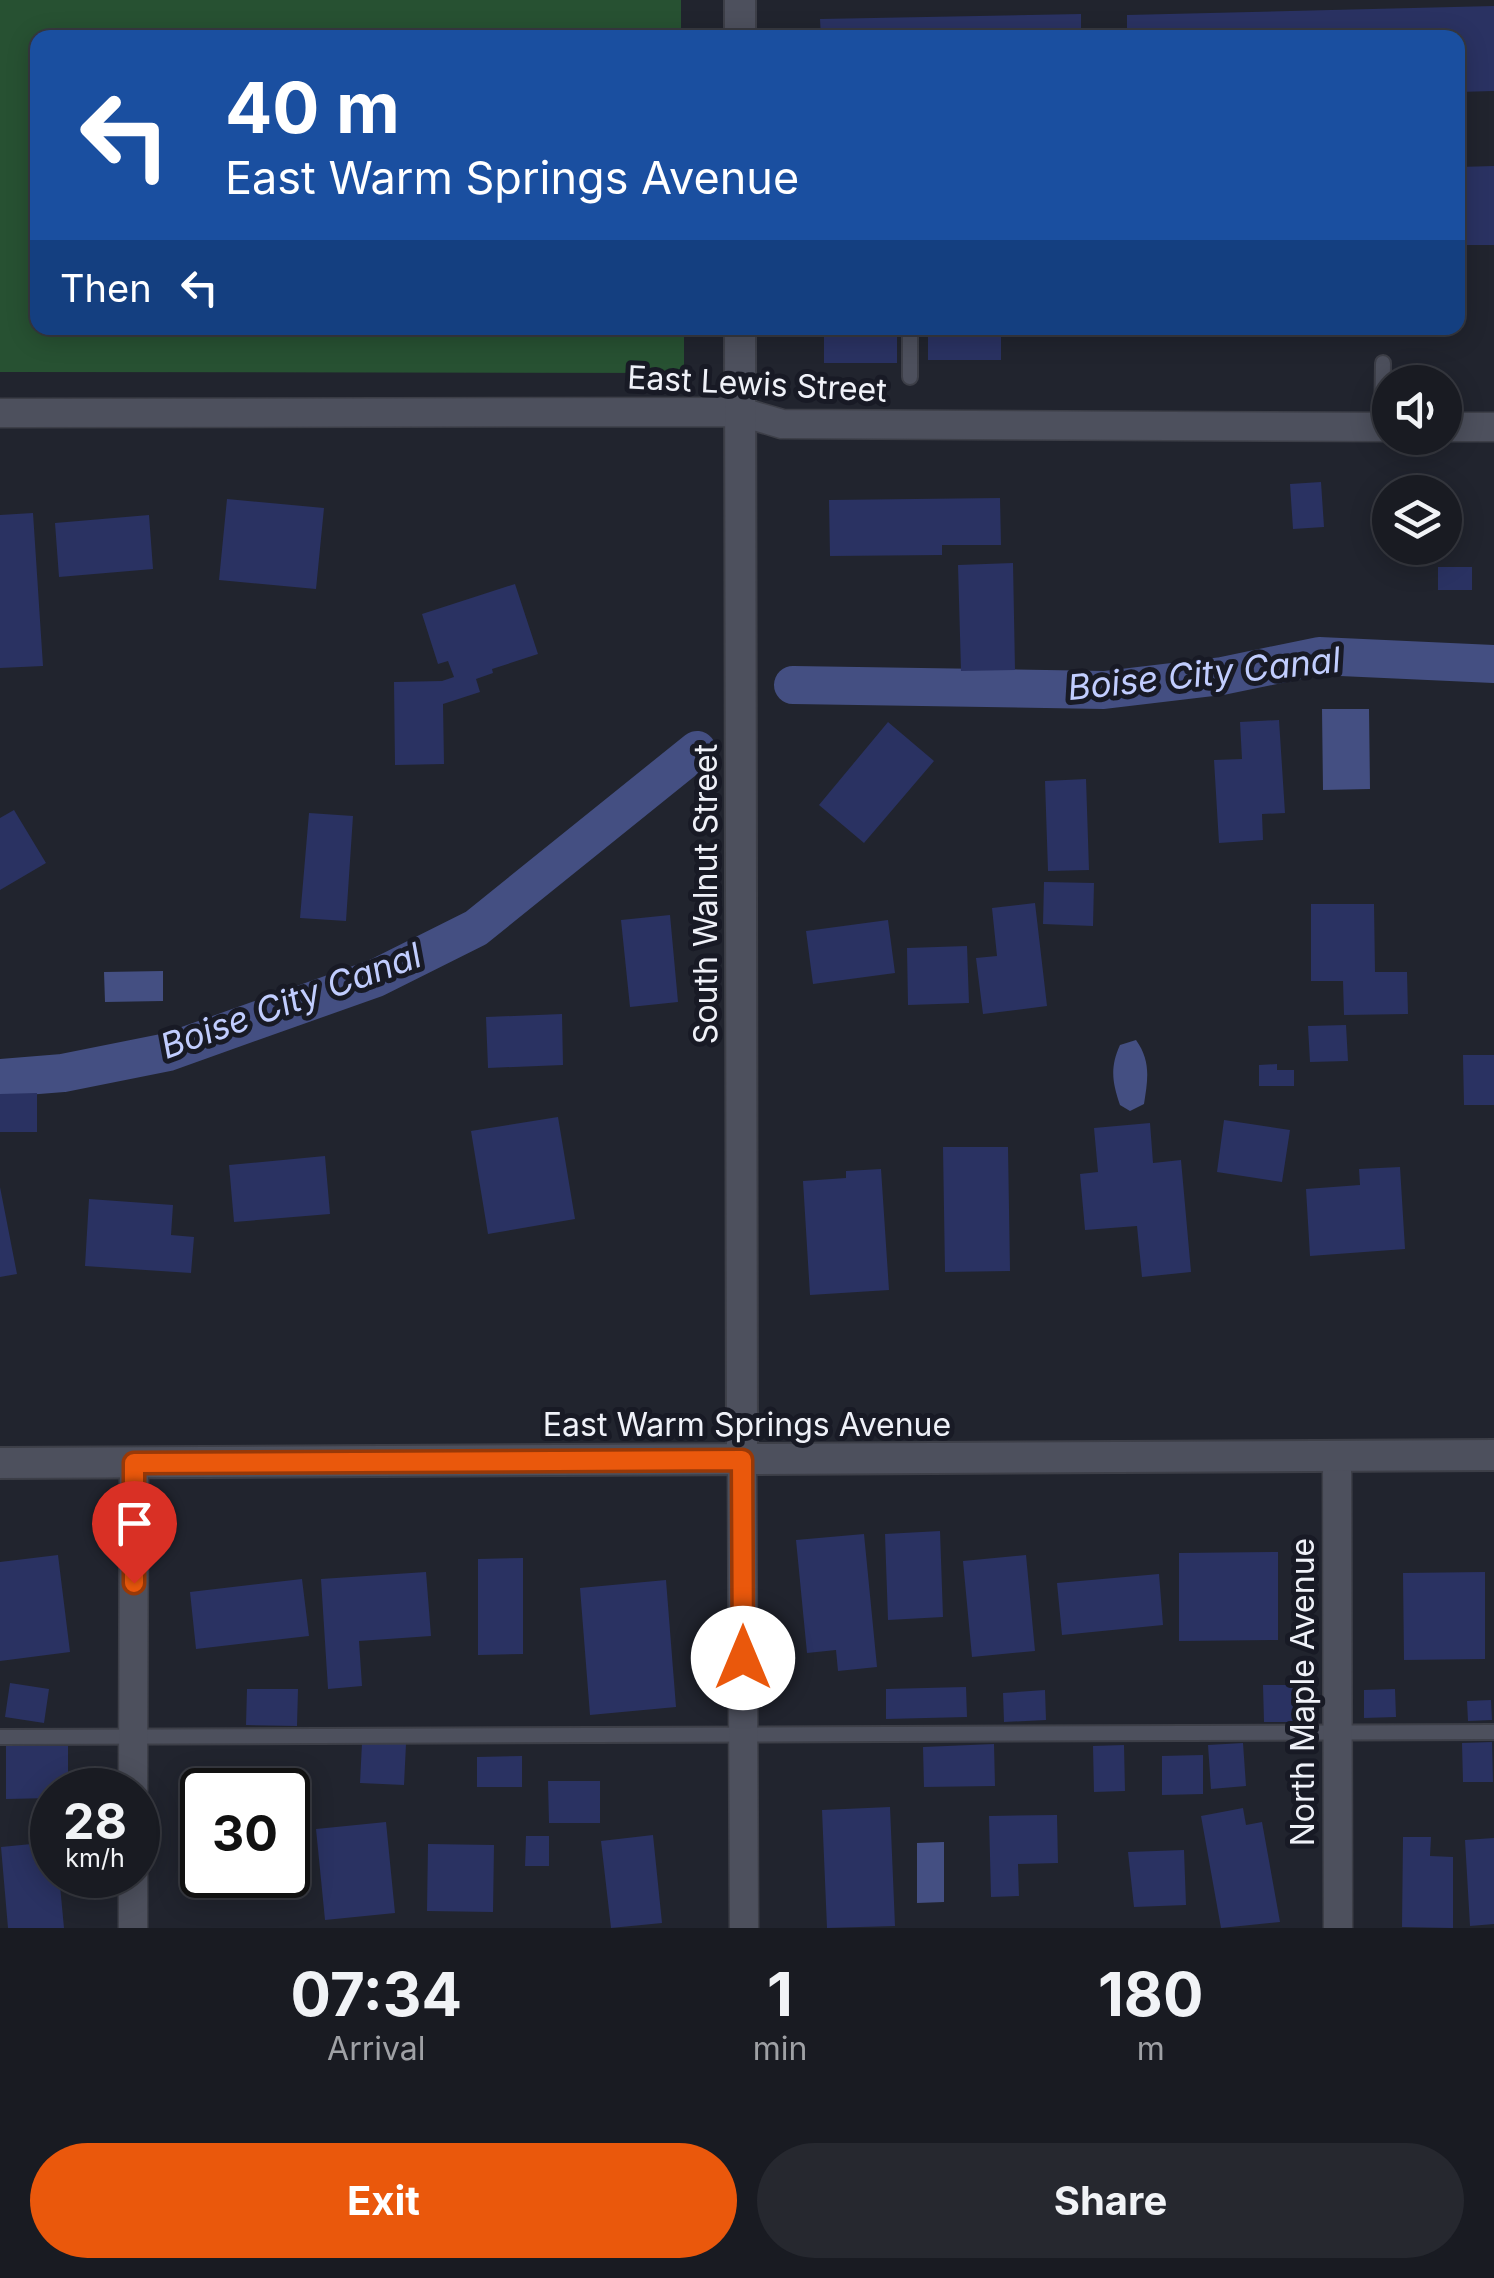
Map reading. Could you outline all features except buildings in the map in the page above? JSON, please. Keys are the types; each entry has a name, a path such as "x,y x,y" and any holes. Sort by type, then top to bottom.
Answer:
{"street":[{"path":"740,0 740,30"},
{"name":"South Walnut Street","path":"740,335 742,1460"},
{"name":"East Lewis Street","path":"0,413 741,412 782,424 1372,427"},
{"path":"1462,427 1494,427"},
{"name":"North Maple Avenue","path":"1337,1456 1338,1928"},
{"name":"East Warm Springs Avenue","path":"0,1463 1494,1456"},
{"path":"742,1460 744,1928"},
{"path":"133,1768 134,1463"},
{"path":"133,1898 133,1928"}],"lane":[{"path":"910,335 910,377"},
{"path":"0,1737 1494,1732"}],"green space":[{"path":"0,0 681,0 681,30 30,30 30,335 684,335 684,373 0,372"}],"water":[{"path":"1322,709 1369,709 1370,789 1323,790"},
{"path":"163,971 163,1001 105,1002 104,972"},
{"path":"1136,1040 1146,1063 1147,1086 1144,1104 1130,1111 1120,1105 1113,1068 1120,1045"},
{"path":"944,1842 944,1902 917,1903 917,1843"}],"waterway":[{"name":"Boise City Canal","path":"793,685 1104,690 1222,676 1319,656 1494,664"},
{"name":"Boise City Canal","path":"0,1078 63,1073 168,1052 376,978 476,928 697,750"}],"route":[{"path":"134,1583 134,1463 742,1460 743,1658"}]}
